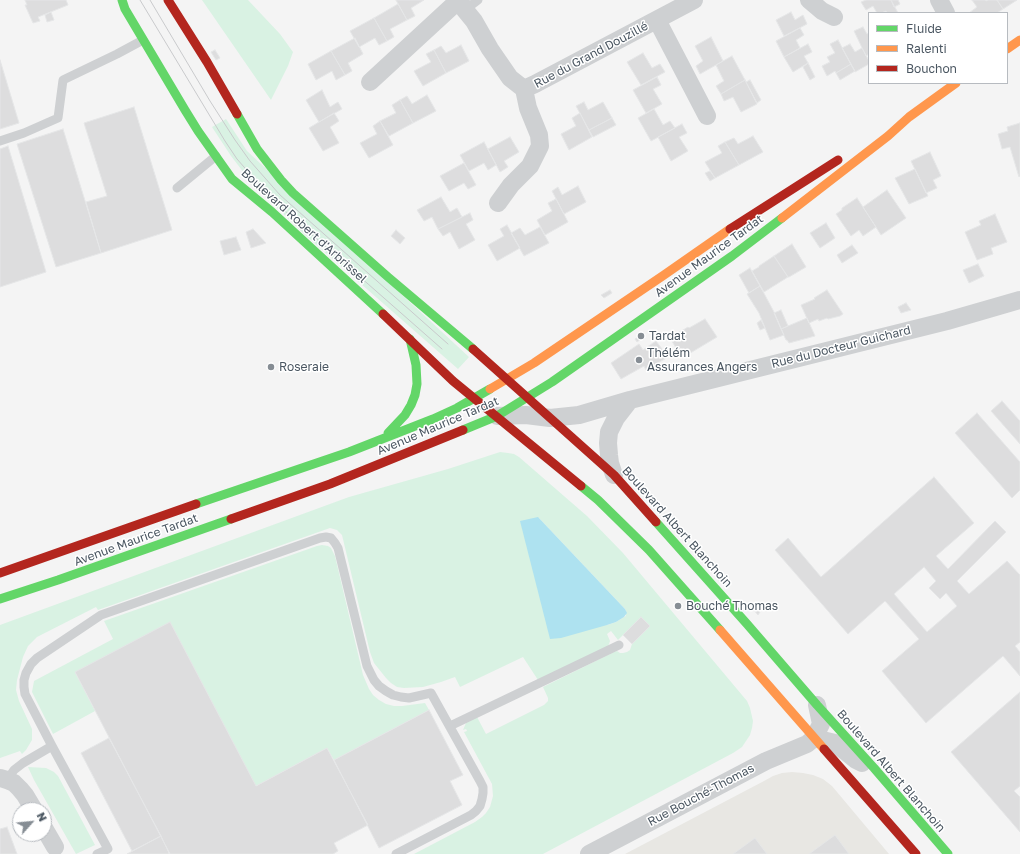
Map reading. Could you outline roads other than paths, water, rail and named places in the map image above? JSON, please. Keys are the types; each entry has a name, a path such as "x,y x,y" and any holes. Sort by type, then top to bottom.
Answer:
{"street":[{"name":"Boulevard Robert d'Arbrissel","path":"122,0 125,9 185,110 232,179 272,212 375,306 453,381 497,416"},
{"name":"Boulevard Robert d'Arbrissel","path":"168,0 207,62 257,149 281,180 293,193 519,390"},
{"name":"Rue du Grand Douzillé","path":"524,89 694,0"},
{"path":"809,0 822,11 834,17"},
{"path":"939,0 945,12"},
{"name":"Rue du Grand Douzillé","path":"370,82 465,2 490,49 510,78 524,89 528,108 539,135 540,146 530,166 511,185 498,204"},
{"name":"Rue du Grand Douzillé","path":"657,20 707,116"},
{"path":"1008,47 1020,40"},
{"name":"Avenue Maurice Tardat","path":"0,599 330,484 497,416 527,398 678,295 732,256 831,181 888,136 909,117 955,84"},
{"name":"Avenue Maurice Tardat","path":"871,138 884,129 909,117"},
{"name":"Avenue Maurice Tardat","path":"0,573 247,486 349,452 457,408 534,363 664,275 717,237 844,155"},
{"name":"Rue du Docteur Guichard","path":"497,416 526,415 550,418 579,415 630,400 947,320 1020,300"},
{"path":"381,439 406,415 412,405 415,395 417,384 416,365 410,339"},
{"name":"Boulevard Albert Blanchoin","path":"519,390 614,475 748,624 948,854"},
{"path":"614,475 610,463 608,432 616,418 630,400"},
{"path":"497,416 598,500 649,550 916,854"},
{"path":"814,738 821,724 817,705"},
{"path":"814,738 835,743 856,760 874,768"},
{"name":"Rue Bouché-Thomas","path":"589,854 766,761 807,744 814,738"},
{"path":"3,779 14,783 20,788 29,802"}],"lane":[{"path":"0,141 24,133 58,118 63,80 144,39"},
{"path":"177,188 216,156"},
{"path":"97,854 108,849 25,694 24,687 26,673 31,664 37,658 101,615 326,537 331,538 338,548 367,666 374,680 386,691 400,697 413,697 431,693 483,787 480,806 471,815 396,854"},
{"path":"450,726 618,645"},
{"path":"3,779 23,762 52,746"}],"water":[{"path":"538,517 625,609 627,613 624,617 607,625 561,638 550,639 520,521"}],"tram line":[{"path":"140,0 237,159 285,211 442,349"},
{"path":"150,0 210,101 250,161 280,195 448,344"}],"place":[{"name":"Tardat","path":"641,336"},
{"name":"Thélém Assurances Angers","path":"639,360"},
{"name":"Roseraie","path":"271,367"},
{"name":"Bouché Thomas","path":"678,606"}]}
